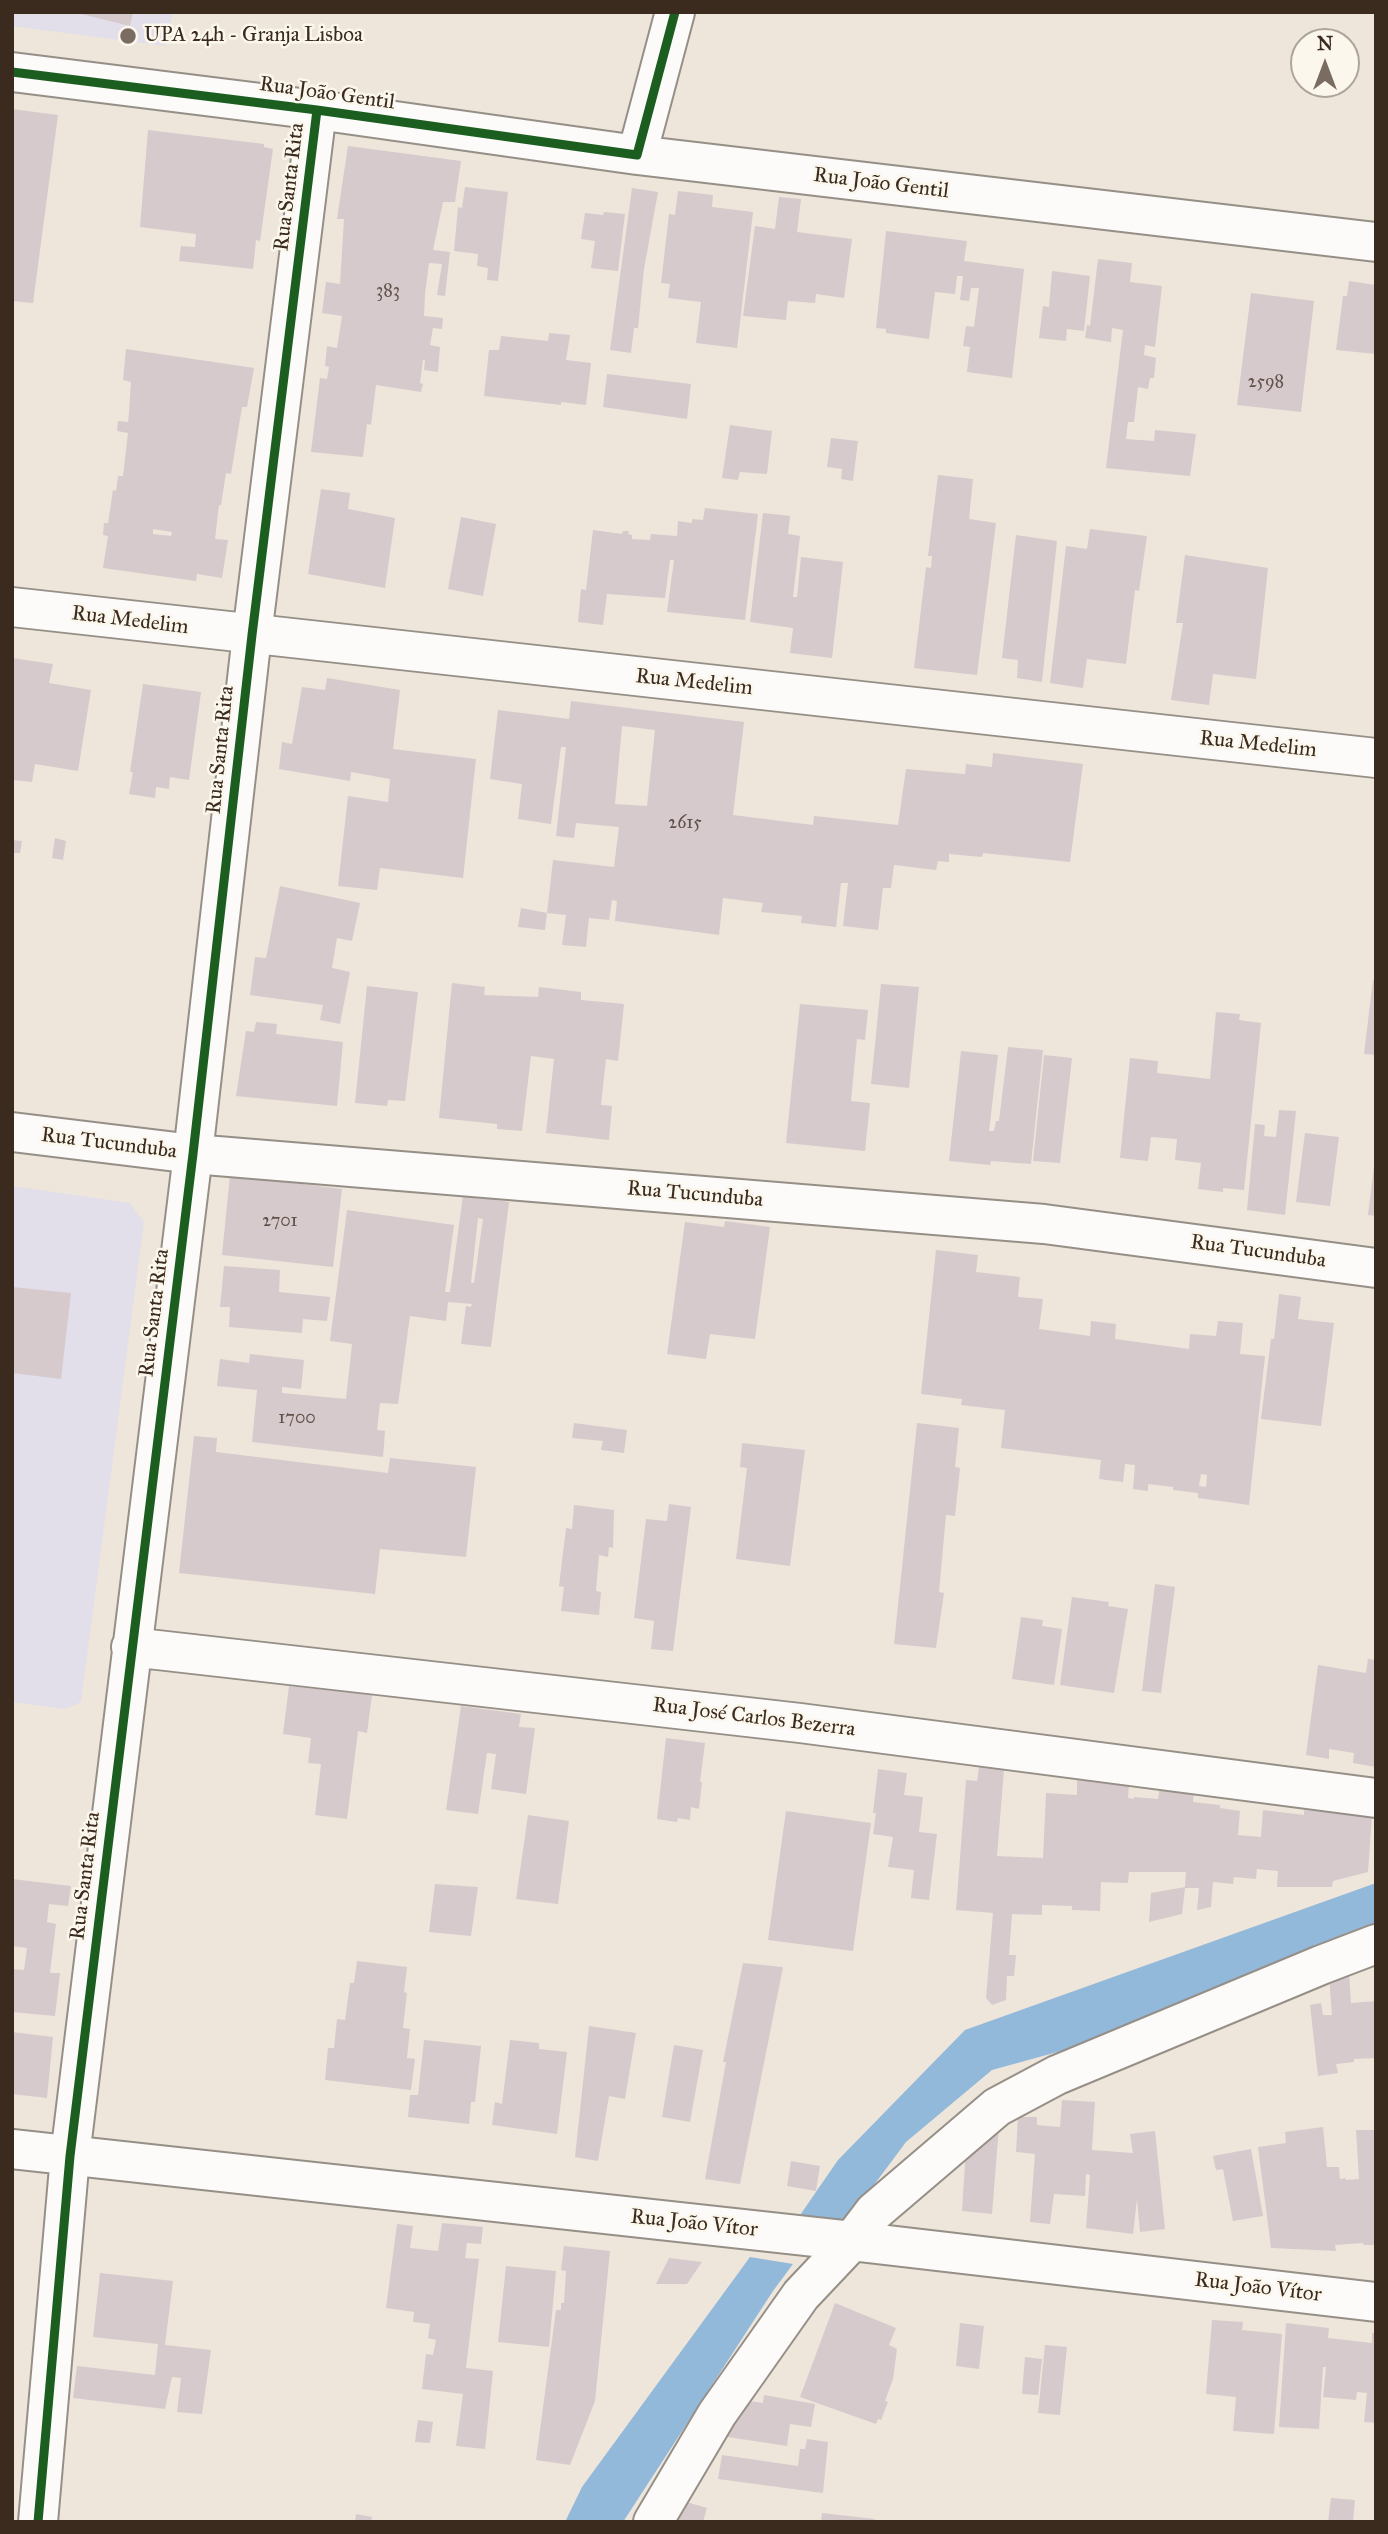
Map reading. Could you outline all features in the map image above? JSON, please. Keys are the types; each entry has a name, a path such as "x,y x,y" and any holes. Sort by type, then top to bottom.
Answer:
{"street":[{"path":"637,155 675,12"},
{"name":"Rua João Gentil","path":"12,72 317,110 637,155 1376,242"},
{"name":"Rua Santa Rita","path":"38,2522 70,2156 193,1154 251,635 317,110"},
{"name":"Rua Medelim","path":"12,607 1376,758"},
{"name":"Rua Tucunduba","path":"12,1132 193,1154 1045,1224 1376,1268"},
{"name":"Rua José Carlos Bezerra","path":"131,1647 800,1723 1376,1798"},
{"path":"653,2522 718,2414 801,2295 852,2241 874,2212 997,2107 1057,2075 1376,1944"},
{"name":"Rua João Vítor","path":"12,2149 852,2241 1376,2302"}],"shaded area":[{"name":"UPA 24h - Granja Lisboa","path":"12,12 173,12 165,46 12,26"},
{"path":"12,1186 130,1203 144,1222 81,1702 65,1709 12,1702"}],"water":[{"path":"1376,1883 1376,1935 1090,2043 992,2070 906,2142 838,2233 796,2221 838,2160 965,2030"},
{"path":"750,2257 793,2264 623,2522 565,2522 582,2487"}],"building":[{"name":"UPA 24h - Granja Lisboa","path":"73,12 133,12 130,26"},
{"path":"12,109 58,115 33,303 12,301"},
{"path":"148,130 264,144 264,147 273,149 260,241 256,240 253,269 179,261 181,246 195,247 196,234 140,227"},
{"path":"348,146 461,161 455,202 443,202 433,250 450,252 445,296 437,295 442,264 429,263 425,294 424,316 443,318 442,329 433,328 430,345 440,347 438,372 424,370 423,360 421,392 376,385 371,425 367,424 363,457 311,452 320,378 327,379 329,367 325,366 327,346 337,348 342,316 322,313 326,282 340,284 344,219 337,219"},
{"path":"465,187 508,192 498,281 487,280 488,268 477,266 478,254 454,251 458,207 462,208"},
{"path":"632,188 658,192 644,269 638,328 634,328 631,353 610,350"},
{"path":"678,191 713,195 712,207 753,212 737,348 696,343 701,302 668,298 670,284 661,283 669,214 675,215"},
{"path":"779,197 801,199 797,232 852,239 844,298 816,294 815,303 788,301 786,320 743,316 755,226 775,229"},
{"path":"604,212 625,214 618,271 591,268 595,241 581,239 585,213 603,215"},
{"path":"886,231 967,241 964,261 1024,269 1012,378 967,372 970,347 963,346 966,326 974,327 979,288 971,288 969,301 960,300 963,276 957,276 955,294 935,292 929,339 886,333 886,329 876,328"},
{"path":"1098,259 1132,263 1130,282 1162,286 1155,347 1145,345 1144,355 1156,358 1154,378 1150,378 1148,389 1138,387 1134,422 1128,422 1126,439 1154,441 1155,430 1196,434 1190,476 1106,468 1123,330 1112,328 1111,342 1085,338 1087,325 1090,326"},
{"path":"1052,271 1090,276 1084,331 1067,329 1066,341 1039,338 1043,306 1049,307"},
{"path":"1349,281 1376,285 1376,354 1336,350 1343,296 1347,296"},
{"path":"1251,293 1314,301 1301,412 1237,405"},
{"path":"549,333 570,335 566,360 591,363 586,405 561,402 561,405 484,396 489,350 499,350 501,336 548,341"},
{"path":"126,349 254,368 247,407 242,407 231,474 226,473 219,505 215,539 228,540 222,578 197,574 196,581 103,568 108,536 103,535 104,523 108,523 118,476 123,476 128,433 117,431 118,421 128,422 131,382 123,380","holes":["153,529 172,532 171,536 153,534"]},
{"path":"607,374 691,384 687,419 603,407"},
{"path":"730,425 772,431 767,474 740,472 738,480 722,478"},
{"path":"831,438 858,441 853,481 841,479 842,469 827,467"},
{"path":"938,475 973,479 969,519 996,523 977,675 914,668 926,567 931,568 932,556 928,556"},
{"path":"321,489 350,493 348,509 395,518 385,588 308,574"},
{"path":"705,508 758,514 745,620 667,612 674,560 670,560 665,598 607,594 603,625 578,622 581,589 586,590 593,530 622,534 623,531 629,531 632,539 650,540 651,534 677,536 678,521 692,523 692,519 703,520"},
{"path":"763,513 790,516 788,534 800,536 793,597 797,597 801,557 843,562 832,658 790,653 793,628 750,622"},
{"path":"461,517 496,524 483,596 448,589"},
{"path":"1090,529 1147,536 1139,591 1135,590 1126,664 1087,659 1083,688 1050,683 1066,546 1087,549"},
{"path":"1016,535 1057,541 1042,682 1017,678 1018,660 1002,658"},
{"path":"1185,555 1268,568 1256,679 1213,674 1209,705 1171,700 1183,623 1176,623"},
{"path":"12,658 53,664 49,683 91,690 78,771 35,764 32,782 12,780"},
{"path":"327,678 400,690 393,749 476,759 463,878 380,868 377,890 338,886 348,796 388,802 390,779 351,772 350,781 279,769 282,742 292,744 302,687 325,690"},
{"path":"143,684 201,692 189,780 170,777 169,789 156,787 155,798 129,794"},
{"path":"571,701 744,722 733,815 813,825 814,816 898,825 906,769 965,774 966,764 992,767 993,753 1083,764 1070,862 983,853 982,857 949,854 949,862 938,861 936,870 894,865 891,888 883,888 878,930 843,926 848,883 841,883 836,927 801,923 802,916 761,912 763,903 723,898 719,935 615,921 617,901 612,900 609,920 589,918 586,947 562,945 566,915 547,913 553,860 614,867 619,827 576,823 574,838 556,836 566,747 561,747 551,824 518,819 522,784 490,779 498,710 569,719","holes":["622,726 655,730 647,806 615,804"]},
{"path":"55,838 66,841 63,860 52,858"},
{"path":"12,840 22,841 20,853 12,853"},
{"path":"280,886 360,903 352,941 337,938 332,968 350,972 340,1024 320,1020 323,1005 250,995 255,957 266,958"},
{"path":"521,908 547,913 545,930 518,927"},
{"path":"1373,980 1376,980 1376,1055 1364,1054"},
{"path":"452,983 485,987 484,995 538,997 539,987 581,992 581,1000 624,1004 618,1061 606,1059 601,1105 612,1106 609,1140 546,1133 554,1059 531,1056 522,1131 497,1129 497,1124 439,1118"},
{"path":"881,984 919,987 909,1088 871,1084"},
{"path":"367,986 418,992 405,1101 388,1100 387,1106 355,1103"},
{"path":"800,1004 868,1010 865,1040 857,1039 851,1101 870,1103 865,1151 786,1143"},
{"path":"1216,1012 1240,1014 1239,1020 1261,1023 1244,1190 1223,1188 1223,1192 1198,1189 1201,1163 1175,1160 1177,1139 1151,1137 1148,1161 1120,1158 1130,1058 1158,1061 1157,1073 1210,1079"},
{"path":"256,1022 277,1024 276,1034 343,1042 337,1106 236,1096 246,1031 254,1032"},
{"path":"1008,1047 1043,1050 1031,1164 991,1161 990,1165 949,1161 961,1051 998,1055 989,1131 994,1131 996,1121 999,1121"},
{"path":"1044,1055 1072,1058 1060,1163 1033,1161"},
{"path":"1279,1110 1296,1111 1285,1215 1247,1210 1255,1124 1265,1125 1264,1136 1276,1137"},
{"path":"1305,1133 1339,1137 1330,1206 1296,1202"},
{"path":"1376,1166 1376,1216 1368,1215"},
{"path":"230,1175 342,1189 333,1267 222,1255"},
{"path":"463,1195 509,1202 491,1347 461,1344 466,1306 471,1307 472,1304 448,1302 446,1321 410,1316 398,1404 380,1403 377,1430 385,1431 383,1457 252,1442 257,1390 217,1386 220,1359 249,1363 250,1354 304,1360 301,1389 282,1387 282,1393 346,1399 352,1344 330,1341 347,1210 454,1225 445,1292 450,1292","holes":["478,1218 483,1219 474,1283 471,1283"]},
{"path":"725,1221 770,1227 755,1339 710,1334 706,1359 667,1354 685,1222 724,1227"},
{"path":"936,1250 978,1255 976,1272 1020,1277 1018,1297 1043,1299 1039,1329 1090,1336 1091,1321 1116,1324 1115,1339 1189,1349 1190,1334 1216,1336 1218,1321 1243,1323 1240,1354 1265,1356 1249,1505 1198,1498 1198,1493 1173,1490 1173,1487 1148,1484 1148,1491 1133,1489 1135,1465 1125,1464 1123,1482 1099,1479 1101,1460 1001,1448 1005,1410 961,1405 962,1399 921,1394","holes":["1201,1474 1207,1475 1206,1487 1199,1486"]},
{"path":"224,1266 280,1270 279,1292 330,1297 327,1321 303,1319 302,1333 229,1327 230,1307 220,1307"},
{"path":"12,1287 71,1293 61,1379 12,1373"},
{"path":"1279,1294 1301,1297 1298,1319 1334,1323 1321,1426 1261,1419"},
{"path":"574,1423 627,1430 624,1453 601,1450 603,1441 572,1438"},
{"path":"917,1423 959,1428 955,1467 960,1468 955,1516 946,1515 939,1592 944,1593 936,1648 894,1644"},
{"path":"194,1436 217,1438 216,1452 388,1473 390,1458 476,1467 466,1557 380,1549 375,1594 179,1573"},
{"path":"742,1443 805,1450 790,1566 736,1559 747,1468 740,1467"},
{"path":"669,1504 691,1507 673,1651 651,1649 654,1621 634,1618 646,1519 667,1521"},
{"path":"574,1505 614,1510 613,1548 609,1547 608,1557 599,1555 596,1591 601,1592 599,1615 561,1611 564,1587 559,1586 566,1528 572,1529"},
{"path":"1155,1584 1175,1587 1161,1693 1142,1691"},
{"path":"1072,1597 1109,1602 1108,1606 1128,1609 1114,1693 1060,1685"},
{"path":"1021,1617 1043,1620 1042,1626 1062,1629 1054,1685 1012,1679"},
{"path":"1368,1659 1376,1660 1376,1767 1353,1763 1354,1753 1329,1749 1329,1759 1306,1755 1318,1665 1366,1673"},
{"path":"289,1686 372,1695 367,1733 358,1731 347,1819 315,1815 321,1764 308,1763 311,1738 283,1734"},
{"path":"461,1706 521,1714 519,1727 535,1728 526,1794 491,1789 496,1754 487,1753 478,1814 446,1810"},
{"path":"666,1738 705,1743 699,1809 691,1807 690,1820 678,1818 677,1822 657,1819"},
{"path":"979,1767 1004,1770 997,1856 1043,1858 1046,1793 1077,1795 1077,1780 1129,1785 1128,1798 1134,1799 1158,1799 1160,1787 1194,1792 1193,1802 1220,1805 1220,1808 1240,1811 1238,1835 1261,1837 1263,1810 1304,1815 1304,1810 1372,1815 1368,1872 1333,1881 1332,1887 1277,1887 1278,1871 1257,1869 1256,1879 1234,1877 1233,1884 1213,1882 1211,1907 1197,1910 1199,1888 1185,1888 1182,1914 1149,1922 1151,1893 1185,1887 1186,1872 1129,1872 1128,1883 1101,1882 1100,1911 1042,1905 1042,1915 1012,1914 1009,1955 1016,1955 1014,1976 1007,1976 1006,2000 992,2005 986,1998 993,1913 956,1910 966,1780 977,1781"},
{"path":"878,1769 907,1773 904,1795 923,1797 919,1832 937,1834 929,1900 911,1898 914,1870 888,1867 893,1837 873,1834"},
{"path":"786,1811 871,1823 853,1951 768,1940"},
{"path":"528,1815 569,1821 558,1904 516,1899"},
{"path":"12,1879 71,1886 68,1906 49,1904 47,1922 56,1924 50,1973 60,1973 55,2016 12,2012 12,1969 24,1970 27,1948 12,1946"},
{"path":"435,1884 478,1887 471,1936 429,1932"},
{"path":"357,1961 407,1967 403,2028 410,2029 407,2058 415,2059 411,2090 325,2080 328,2048 334,2048 337,2019 345,2020 350,1983 354,1983"},
{"path":"743,1963 783,1967 740,2184 705,2179 726,2062 723,2062"},
{"path":"1349,1972 1351,2003 1376,2001 1376,2058 1354,2059 1354,2062 1336,2064 1338,2073 1318,2076 1310,2005 1321,2003 1323,2015 1332,2015 1329,1976"},
{"path":"589,2026 636,2033 625,2099 609,2096 598,2161 575,2157"},
{"path":"12,2032 53,2037 47,2098 12,2094"},
{"path":"424,2040 481,2046 475,2102 471,2102 469,2124 408,2117 410,2095 418,2095"},
{"path":"510,2040 539,2043 539,2049 567,2052 557,2134 492,2125 495,2102 502,2104"},
{"path":"674,2045 703,2050 690,2122 662,2117"},
{"path":"1062,2100 1095,2102 1092,2150 1133,2153 1130,2134 1155,2131 1165,2229 1140,2232 1137,2199 1133,2234 1086,2228 1090,2175 1086,2174 1085,2196 1054,2194 1050,2224 1030,2222 1035,2154 1016,2152 1018,2117 1037,2117 1037,2125 1060,2127"},
{"path":"999,2127 992,2214 962,2211 966,2147"},
{"path":"1323,2127 1327,2167 1339,2167 1340,2179 1346,2180 1359,2179 1356,2130 1375,2130 1376,2245 1335,2245 1336,2251 1271,2248 1258,2147 1286,2143 1285,2132"},
{"path":"1251,2149 1263,2216 1233,2221 1223,2169 1216,2170 1213,2156"},
{"path":"791,2161 820,2166 816,2191 787,2186"},
{"path":"442,2223 483,2227 481,2244 467,2243 465,2258 479,2259 466,2368 493,2371 485,2449 456,2446 463,2394 422,2389 426,2354 433,2355 436,2340 428,2338 430,2324 413,2322 414,2312 386,2308 397,2224 413,2226 410,2248 438,2251"},
{"path":"564,2246 610,2251 595,2401 570,2465 536,2460 556,2310 561,2310 561,2303 564,2303 566,2271 561,2270"},
{"path":"669,2258 702,2262 687,2284 656,2284"},
{"path":"506,2266 556,2271 549,2347 498,2342"},
{"path":"100,2273 173,2281 165,2345 211,2350 202,2414 177,2412 181,2378 172,2377 165,2409 73,2398 77,2366 155,2375 158,2344 93,2337"},
{"path":"835,2303 896,2328 889,2345 897,2349 893,2379 885,2401 888,2402 881,2420 878,2419 876,2424 800,2397"},
{"path":"1212,2320 1243,2322 1242,2330 1282,2334 1274,2434 1233,2431 1236,2397 1206,2394"},
{"path":"960,2323 984,2326 979,2369 956,2366"},
{"path":"1286,2323 1329,2328 1328,2338 1372,2343 1372,2333 1376,2333 1376,2423 1364,2422 1367,2393 1357,2392 1356,2400 1323,2397 1326,2367 1323,2367 1319,2429 1279,2427"},
{"path":"1045,2345 1067,2347 1060,2415 1038,2413"},
{"path":"1025,2357 1042,2359 1038,2395 1022,2394"},
{"path":"764,2395 815,2404 811,2427 790,2424 787,2446 721,2436 744,2400 763,2403"},
{"path":"418,2420 433,2422 430,2443 415,2442"},
{"path":"807,2439 828,2442 823,2493 718,2479 722,2455 798,2466 800,2449 805,2449"},
{"path":"1331,2498 1355,2500 1353,2522 1328,2522"},
{"path":"676,2499 707,2508 703,2522 662,2522"},
{"path":"822,2513 875,2519 875,2522 821,2522"},
{"path":"356,2514 372,2517 371,2522 355,2522"}],"cycle path":[{"path":"12,72 317,110 637,155 675,12"},
{"path":"38,2522 70,2156 317,110"}],"place":[{"name":"UPA 24h - Granja Lisboa","path":"128,36"}]}
